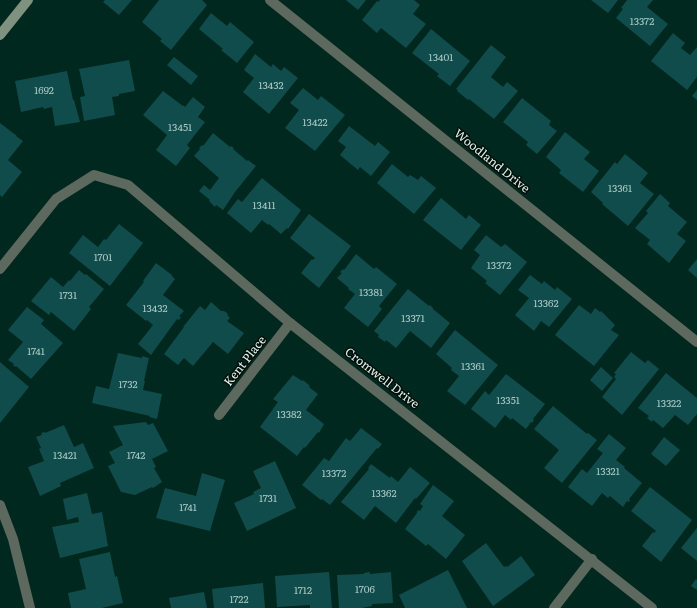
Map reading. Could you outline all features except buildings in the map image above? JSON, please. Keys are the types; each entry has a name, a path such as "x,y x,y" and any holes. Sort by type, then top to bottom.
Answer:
{"main road":[{"path":"0,35 28,0"}],"street":[{"name":"Woodland Drive","path":"270,0 697,342"},
{"name":"Cromwell Drive","path":"0,269 56,199 94,175 128,185 290,323 592,559 652,608"},
{"name":"Kent Place","path":"219,415 290,323"},
{"path":"0,505 13,539 30,608"},
{"path":"554,608 592,559"}]}
